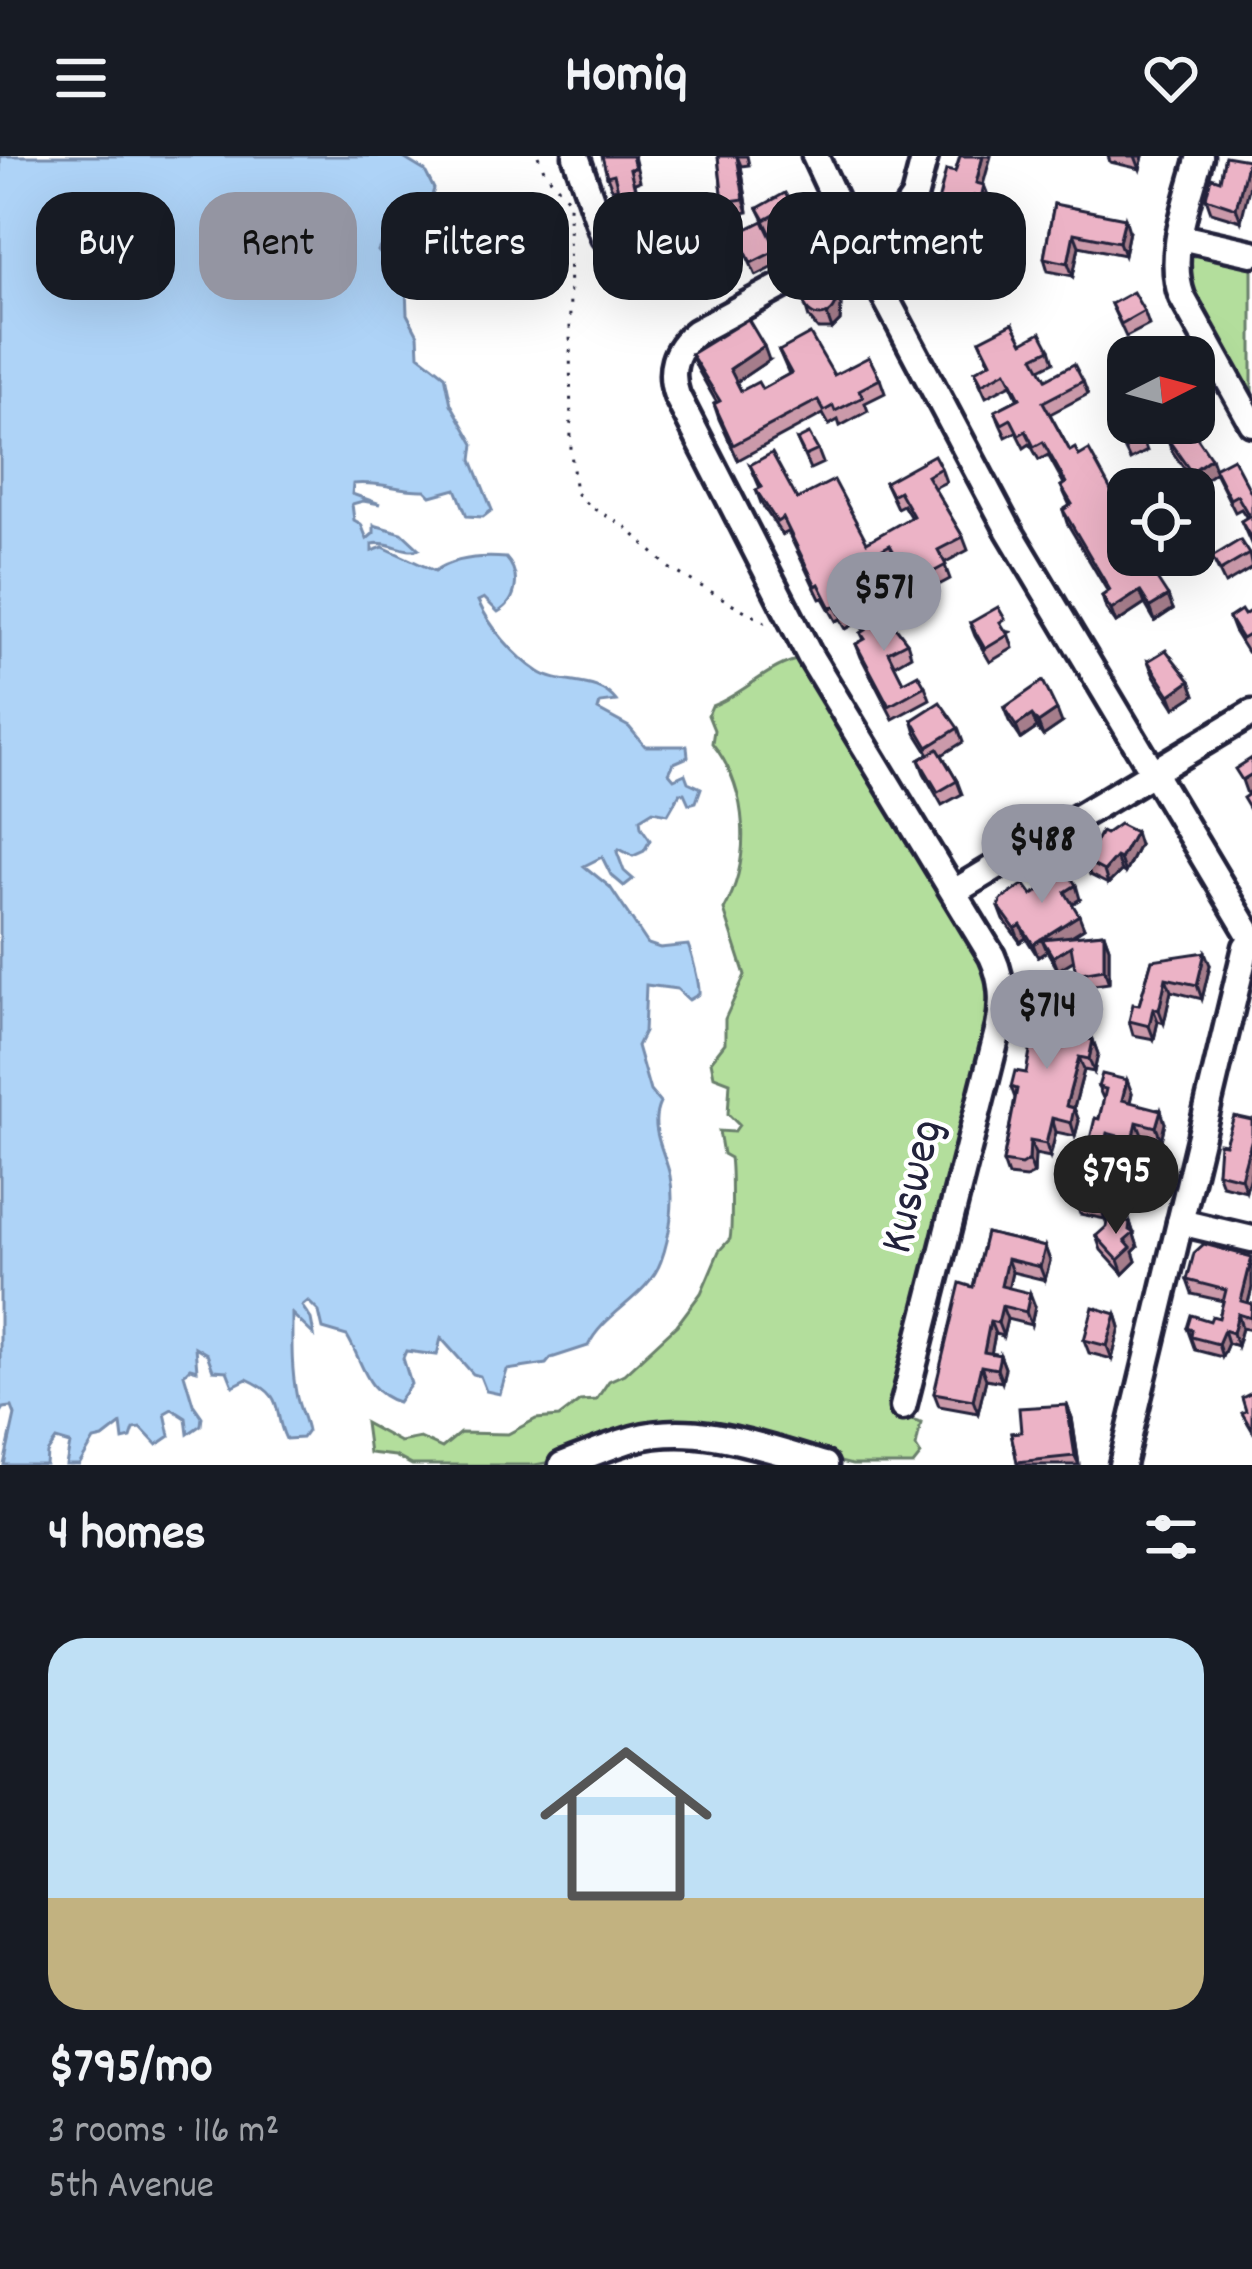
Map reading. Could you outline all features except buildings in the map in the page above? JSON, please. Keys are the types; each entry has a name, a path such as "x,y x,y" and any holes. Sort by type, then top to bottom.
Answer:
{"street":[{"path":"576,156 593,205"},
{"path":"815,156 832,192"},
{"path":"914,192 925,156"},
{"path":"1200,156 1180,237 1178,288 1252,423"},
{"path":"1180,237 1252,253"},
{"name":"Kusweg","path":"767,294 696,332 677,352 672,379 676,396 795,626 997,966 1002,1014 902,1407"},
{"path":"887,300 1009,529 1252,938 1246,947 1122,1465"},
{"path":"954,892 1252,713"},
{"path":"1180,1222 1252,1239"},
{"path":"562,1465 635,1438 665,1435 733,1438 825,1465"}],"path":[{"path":"538,156 569,200 571,454 576,493 626,526 644,548 682,576 776,628 795,626"}],"green space":[{"path":"1191,250 1252,257 1252,410 1215,346 1215,336 1209,336 1188,299 1187,254"},
{"path":"796,660 807,661 987,960 995,1007 920,1307 913,1313 902,1355 906,1363 888,1401 895,1406 894,1415 921,1423 916,1447 921,1455 913,1465 852,1465 715,1431 535,1465 412,1465 395,1456 369,1453 365,1423 400,1442 420,1438 442,1448 460,1433 508,1434 536,1419 559,1417 580,1401 596,1400 609,1381 624,1374 677,1325 701,1293 731,1233 730,1158 723,1154 719,1131 734,1132 739,1125 728,1114 730,1082 714,1076 711,1061 725,1043 725,1019 745,975 724,910 739,869 739,803 712,743 714,730 708,715 712,706"}],"water":[{"path":"0,156 400,156 425,171 434,189 381,192 381,300 406,300 419,355 445,375 451,404 474,444 472,460 492,510 483,517 467,516 456,489 431,496 425,490 353,484 352,494 380,504 352,504 354,520 367,539 374,525 402,533 419,549 378,543 372,544 372,551 383,547 435,571 469,559 506,558 515,579 510,601 498,612 484,598 478,601 496,631 548,677 608,693 616,701 600,703 598,710 629,727 645,746 687,746 688,757 674,763 669,773 674,779 685,774 688,782 701,788 696,802 689,804 680,793 668,814 653,811 640,819 650,840 644,851 633,856 617,852 624,871 633,879 624,886 611,875 602,857 584,866 610,887 648,944 660,948 688,945 697,977 699,994 689,1000 677,989 646,985 644,1032 637,1046 650,1091 660,1103 657,1131 671,1186 664,1251 655,1274 588,1346 546,1364 507,1370 500,1394 486,1391 480,1376 441,1338 437,1355 406,1351 403,1358 411,1384 398,1402 387,1397 366,1376 347,1336 323,1329 319,1312 308,1301 302,1306 314,1335 292,1314 294,1383 307,1431 302,1438 286,1439 268,1392 247,1379 233,1386 227,1371 213,1370 207,1354 195,1347 197,1370 190,1368 184,1374 201,1425 188,1434 186,1418 172,1409 165,1413 170,1436 157,1445 141,1428 123,1440 121,1424 94,1440 79,1465 66,1465 70,1444 56,1440 46,1465 4,1465 15,1415 12,1407 0,1414"}]}
